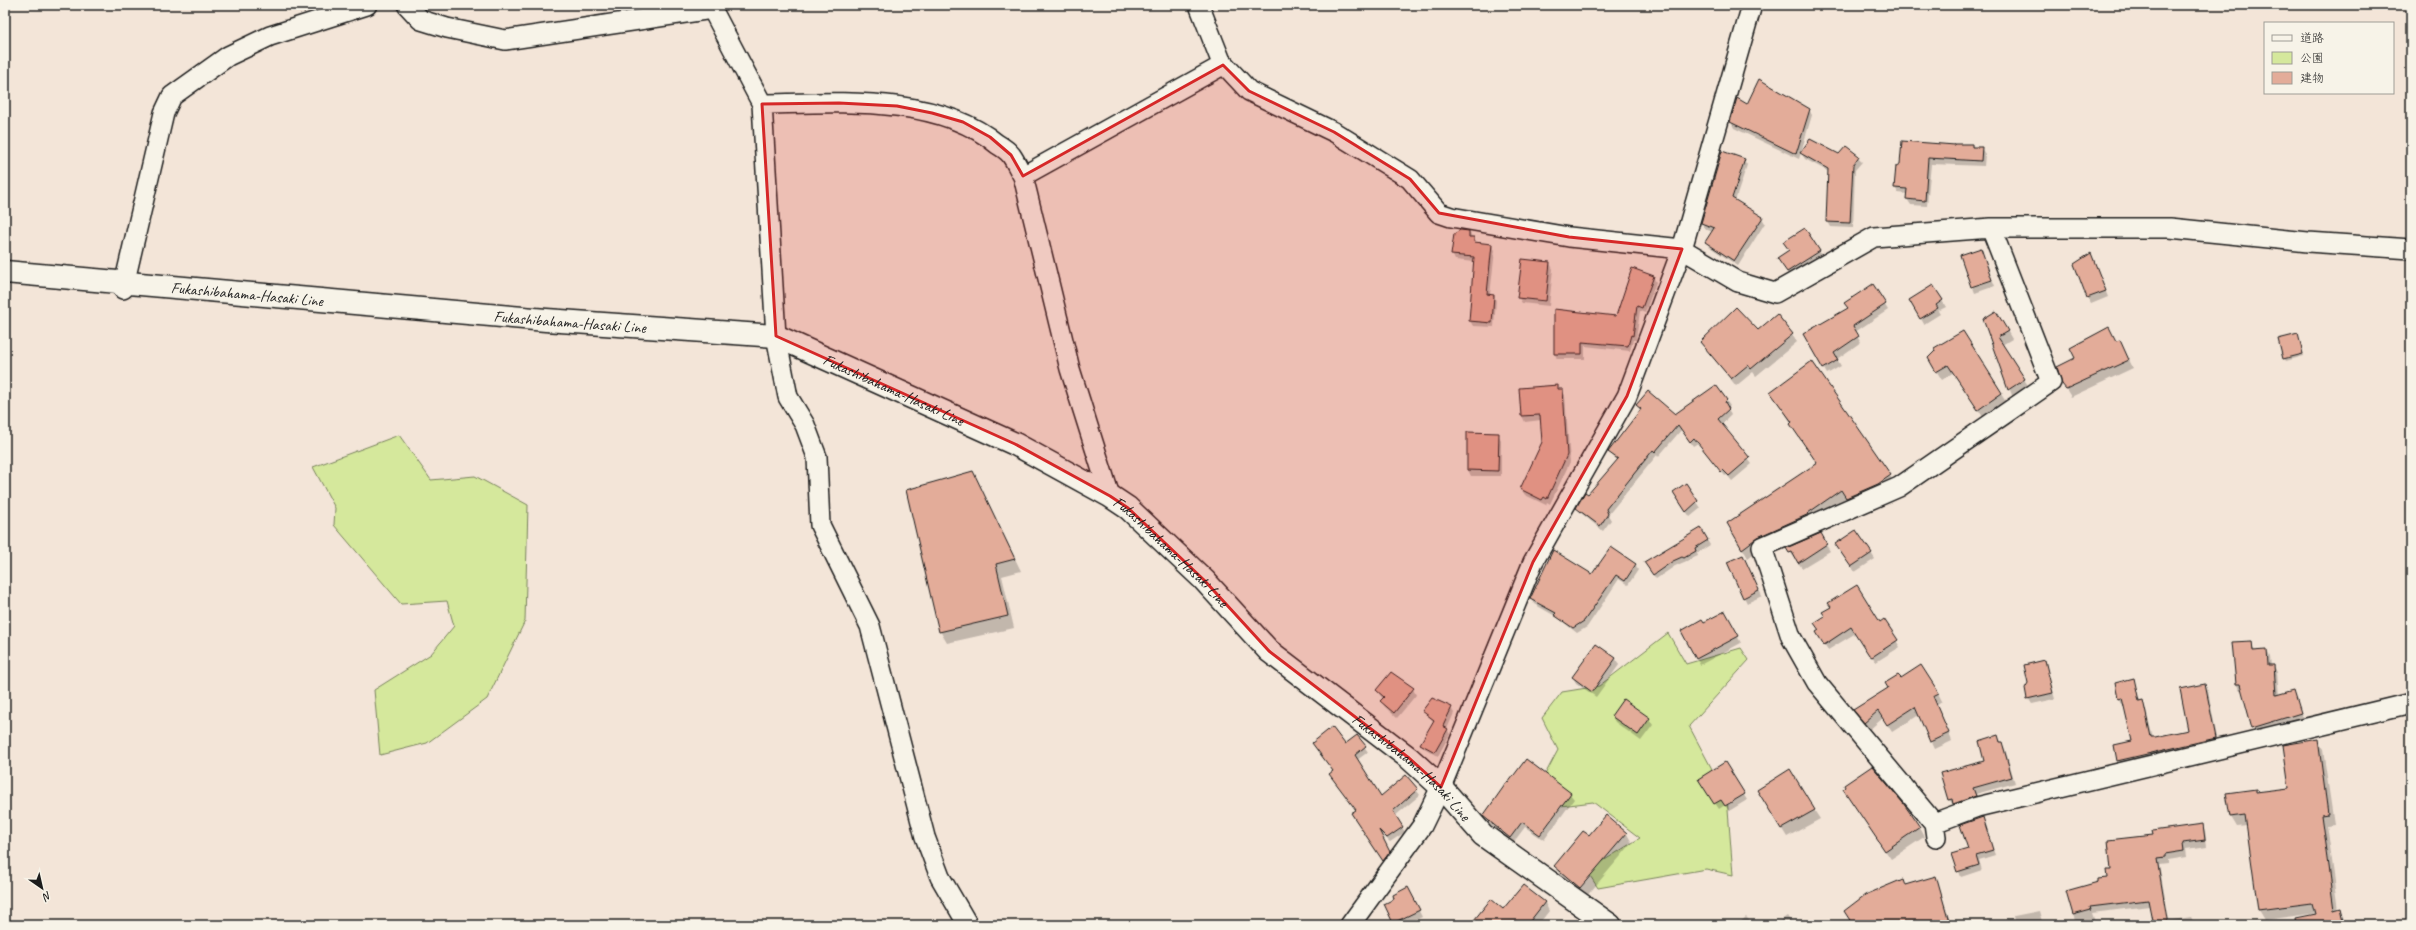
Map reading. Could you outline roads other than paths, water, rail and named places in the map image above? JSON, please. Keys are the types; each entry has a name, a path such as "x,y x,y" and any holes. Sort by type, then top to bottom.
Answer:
{"main road":[{"name":"Fukashibahama-Hasaki Line","path":"5,272 123,286 538,319 776,336 1015,444 1110,496 1128,508 1204,580 1269,651 1409,758 1441,787 1483,835 1610,925"}],"street":[{"path":"123,286 164,113 172,96 228,56 270,36 367,5"},
{"path":"407,5 422,20 447,28 505,40 711,7 762,104 776,336 788,397 805,425 817,457 820,525 870,626 924,837 940,877 968,925"},
{"path":"1199,5 1223,65 1249,91 1334,132 1410,179 1439,213 1451,217 1568,237 1682,249 1738,282 1774,293 1874,237 1991,228 2170,228 2308,242 2411,249"},
{"path":"1350,925 1422,826 1441,787 1534,562 1627,396 1682,249 1752,5"},
{"path":"1023,176 1223,65"},
{"path":"762,104 897,106 932,113 963,122 990,137 1011,154 1023,176 1070,369 1110,496"},
{"path":"1991,228 2051,382 1899,487 1762,547 1790,637 1817,683 1935,830 1984,805 2411,703"}]}
